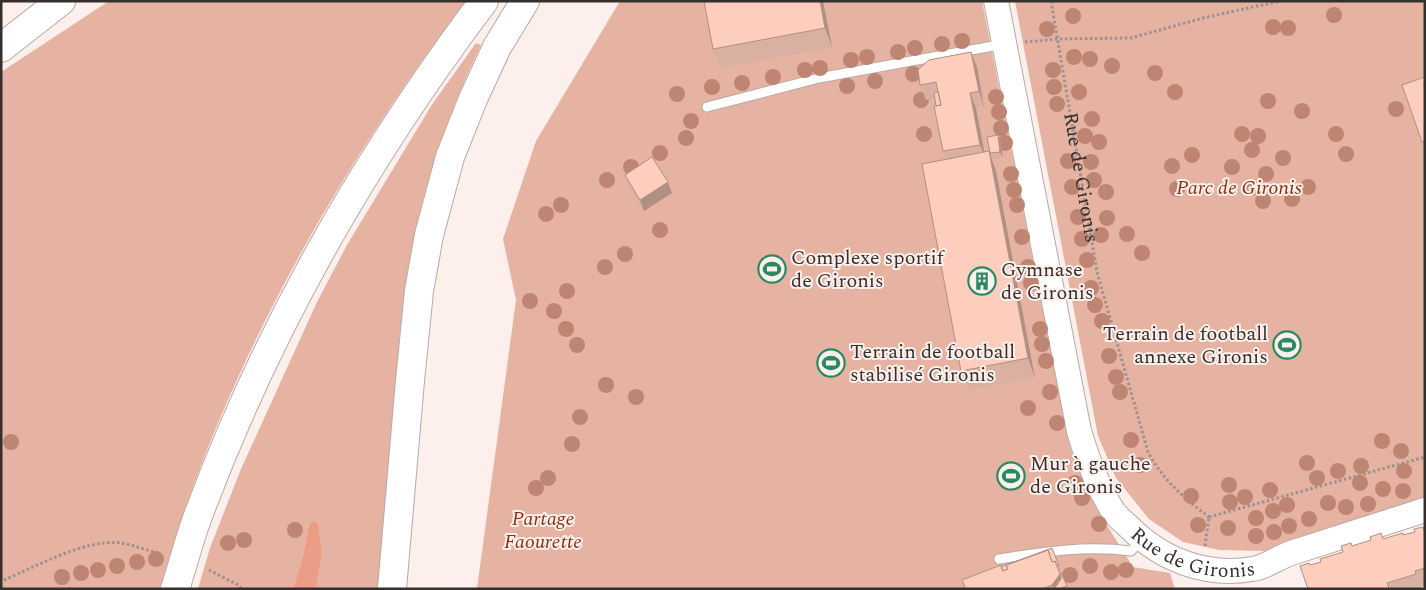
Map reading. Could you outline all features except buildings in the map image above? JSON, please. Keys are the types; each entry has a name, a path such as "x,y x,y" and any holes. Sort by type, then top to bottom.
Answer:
{"highway":[{"path":"1,32 54,1"},
{"path":"1,48 61,1"},
{"path":"175,589 197,518 225,446 253,381 291,304 329,233 379,150 430,75 484,1"},
{"path":"392,589 419,291 429,235 450,157 473,99 497,47 525,1"}],"street":[{"name":"Rue de Gironis","path":"996,1 1079,431 1086,455 1114,512 1142,540 1159,552 1176,560 1202,568 1232,572 1256,569 1283,556 1425,510"},
{"name":"Rue de Gironis","path":"1099,484 1144,529 1179,548 1227,558 1249,559 1283,556"}],"lane":[{"path":"706,107 819,78 1004,44"},
{"path":"999,559 1054,550 1115,549 1131,552 1142,540"}],"path":[{"name":"Rue de Gironis","path":"1052,1 1097,272 1148,452 1156,468 1192,504 1209,517 1425,457"},
{"path":"1004,44 1059,39 1131,38 1204,18 1280,1"},
{"path":"1204,549 1209,517"},
{"path":"4,580 94,544 120,543 158,553"},
{"path":"209,570 242,589"}],"green space":[{"path":"109,1 466,1 371,136 327,208 286,281 248,356 214,433 184,511 160,589 1,589 1,72"},
{"name":"Complexe sportif de Gironis","path":"620,1 982,1 1070,447 1096,508 1133,567 1170,573 1175,589 477,589 516,300 503,239 536,141"},
{"name":"Parc de Gironis","path":"1015,1 1425,1 1425,497 1329,531 1265,551 1219,550 1183,542 1149,519 1116,478 1098,436"},
{"path":"476,43 481,45 456,100 436,157 412,245 400,332 390,467 378,589 316,589 322,555 309,524 303,555 293,589 198,589 210,548 241,469 317,302 347,245 433,103"}],"shaded area":[{"path":"314,521 318,524 322,555 316,589 293,589 303,555 309,524"}],"place":[{"name":"Complexe sportif de Gironis","path":"772,269"},
{"name":"Gymnase de Gironis","path":"982,281"},
{"name":"Terrain de football annexe Gironis","path":"1287,345"},
{"name":"Terrain de football stabilisé Gironis","path":"831,363"},
{"name":"Mur à gauche de Gironis","path":"1011,476"}],"park label":[{"name":"Partage Faourette","path":"543,530"}]}
